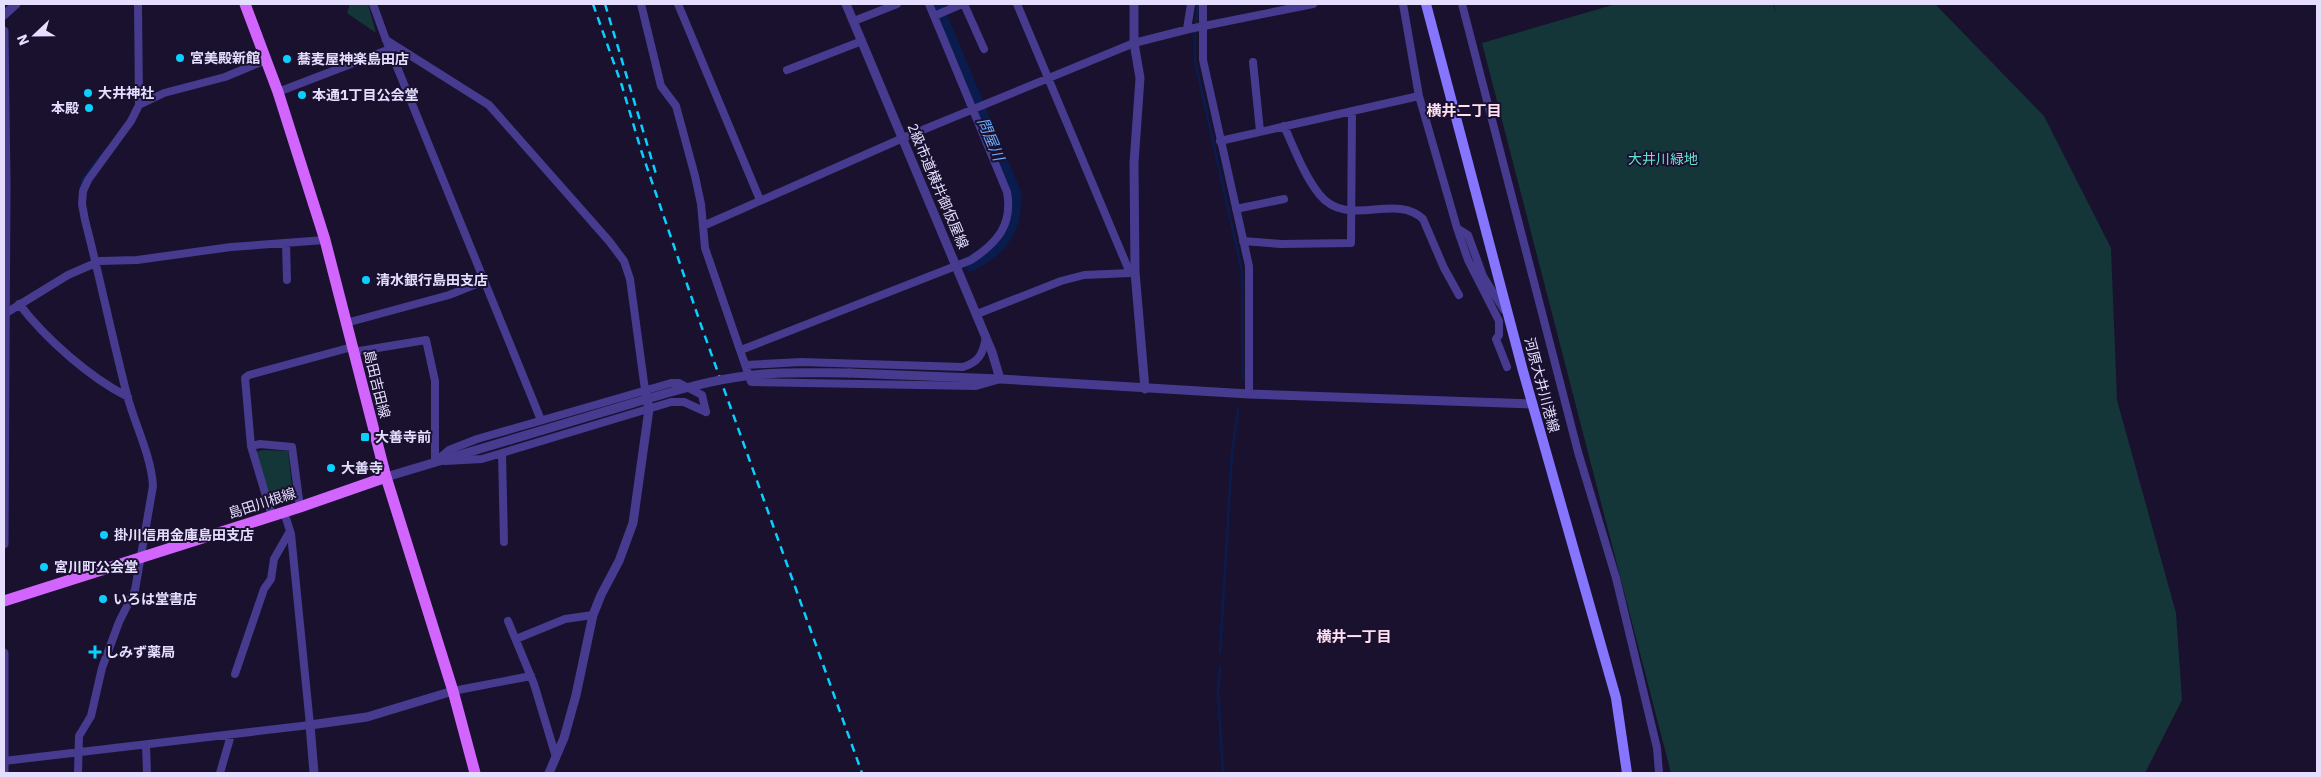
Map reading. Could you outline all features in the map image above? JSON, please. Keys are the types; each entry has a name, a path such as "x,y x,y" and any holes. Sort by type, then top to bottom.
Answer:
{"main road":[{"name":"島田吉田線","path":"245,4 278,92 325,240 386,477 453,691 475,773"},
{"name":"河原大井川港線","path":"1426,4 1533,404 1616,698 1627,773"},
{"name":"島田川根線","path":"4,602 300,507 386,477"}],"street":[{"path":"4,15 16,4"},
{"path":"78,773 79,736 91,716 102,668 119,622 135,590 152,503 152,471 128,397 82,204 83,191 88,180 132,121 138,105 138,4"},
{"path":"373,4 541,420"},
{"path":"642,4 661,86 676,106 681,123 701,204 705,248 751,382 976,386 1000,379"},
{"path":"678,4 760,200"},
{"name":"2級市道横井御仮屋線","path":"846,4 977,314 1000,379"},
{"path":"854,21 897,4"},
{"path":"740,350 957,267 988,249 996,240 1009,216 1007,192 929,4"},
{"path":"934,16 963,4 984,49"},
{"path":"1017,4 1133,273"},
{"path":"1134,4 1134,43 1140,78 1134,163 1133,273 1145,389"},
{"path":"1188,29 1191,4"},
{"path":"1204,4 1203,60 1248,266 1249,394"},
{"path":"703,226 903,138 1134,43 1188,29 1313,4"},
{"path":"1403,4 1419,96 1468,260 1499,321 1499,335 1496,340 1507,367"},
{"path":"1462,4 1578,452 1616,578 1657,748 1659,773"},
{"path":"4,31 6,313 4,544"},
{"path":"386,40 488,105 609,241 624,261 630,278 649,409 633,523 619,561 593,615 576,695 564,738 549,773"},
{"path":"787,70 862,41"},
{"path":"278,92 390,49"},
{"path":"138,105 164,94 224,78 266,60"},
{"path":"1253,62 1260,131"},
{"path":"1220,141 1419,96"},
{"path":"1243,241 1281,244 1351,243 1352,111"},
{"path":"1284,126 1319,194 1329,204 1342,210 1399,209 1417,213 1423,219 1444,268 1459,295"},
{"path":"1236,209 1284,199"},
{"path":"1457,228 1468,235 1483,276 1510,318"},
{"path":"6,313 68,275 96,263 136,260 230,247 325,240"},
{"path":"286,243 287,280"},
{"path":"977,314 1061,281 1084,275 1133,273"},
{"path":"346,324 449,295 484,282"},
{"path":"19,304 34,323 77,361 114,390 128,397"},
{"path":"746,365 801,362 963,367 978,360 984,351 986,337"},
{"path":"272,516 250,446 245,378 249,375 352,350 426,340 435,381 435,462"},
{"path":"386,477 696,385 739,376 781,373 849,373 1000,379 1249,394 1533,404"},
{"path":"671,383 679,383 702,395 706,412 684,402 671,402 502,453 474,460 435,462 449,450 477,439 671,383"},
{"path":"250,446 260,444 292,447 300,507"},
{"path":"502,453 504,542"},
{"path":"284,512 290,531 314,773"},
{"path":"235,674 264,589 271,579 274,559 290,531"},
{"path":"516,639 565,619 593,615"},
{"path":"508,621 530,676 556,757"},
{"path":"4,653 4,773"},
{"path":"4,763 367,717 453,691 530,676"},
{"path":"220,773 231,735"},
{"path":"146,745 147,773"}],"green space":[{"path":"350,4 368,4 376,33 347,13"},
{"name":"大井川緑地","path":"1616,4 1773,4 1776,13 1774,4 1935,4 2044,116 2111,248 2117,400 2176,613 2182,700 2145,773 1671,773 1482,43"},
{"path":"263,450 288,451 293,495 272,502 256,452"}],"waterway":[{"name":"問屋川","path":"934,4 1013,193 1012,216 1004,235 990,250 971,263"},
{"path":"1196,25 1198,4"},
{"path":"1195,31 1195,61 1242,271 1243,379"},
{"path":"81,189 82,180 105,150"},
{"path":"1220,653 1232,453 1238,410"},
{"path":"1220,667 1218,692 1223,773"}],"railway":[{"path":"593,4 702,328 862,773"},
{"path":"605,4 656,174"}],"place":[{"name":"宮美殿新館","path":"180,58"},
{"name":"蕎麦屋神楽島田店","path":"287,59"},
{"name":"大井神社","path":"88,93"},
{"name":"本通1丁目公会堂","path":"302,95"},
{"name":"本殿","path":"89,108"},
{"name":"清水銀行島田支店","path":"366,280"},
{"name":"大善寺前","path":"365,437"},
{"name":"大善寺","path":"331,468"},
{"name":"掛川信用金庫島田支店","path":"104,535"},
{"name":"宮川町公会堂","path":"44,567"},
{"name":"いろは堂書店","path":"103,599"},
{"name":"しみず薬局","path":"95,652"}],"district":[{"name":"横井二丁目","path":"1464,110"},
{"name":"横井一丁目","path":"1354,636"}]}
